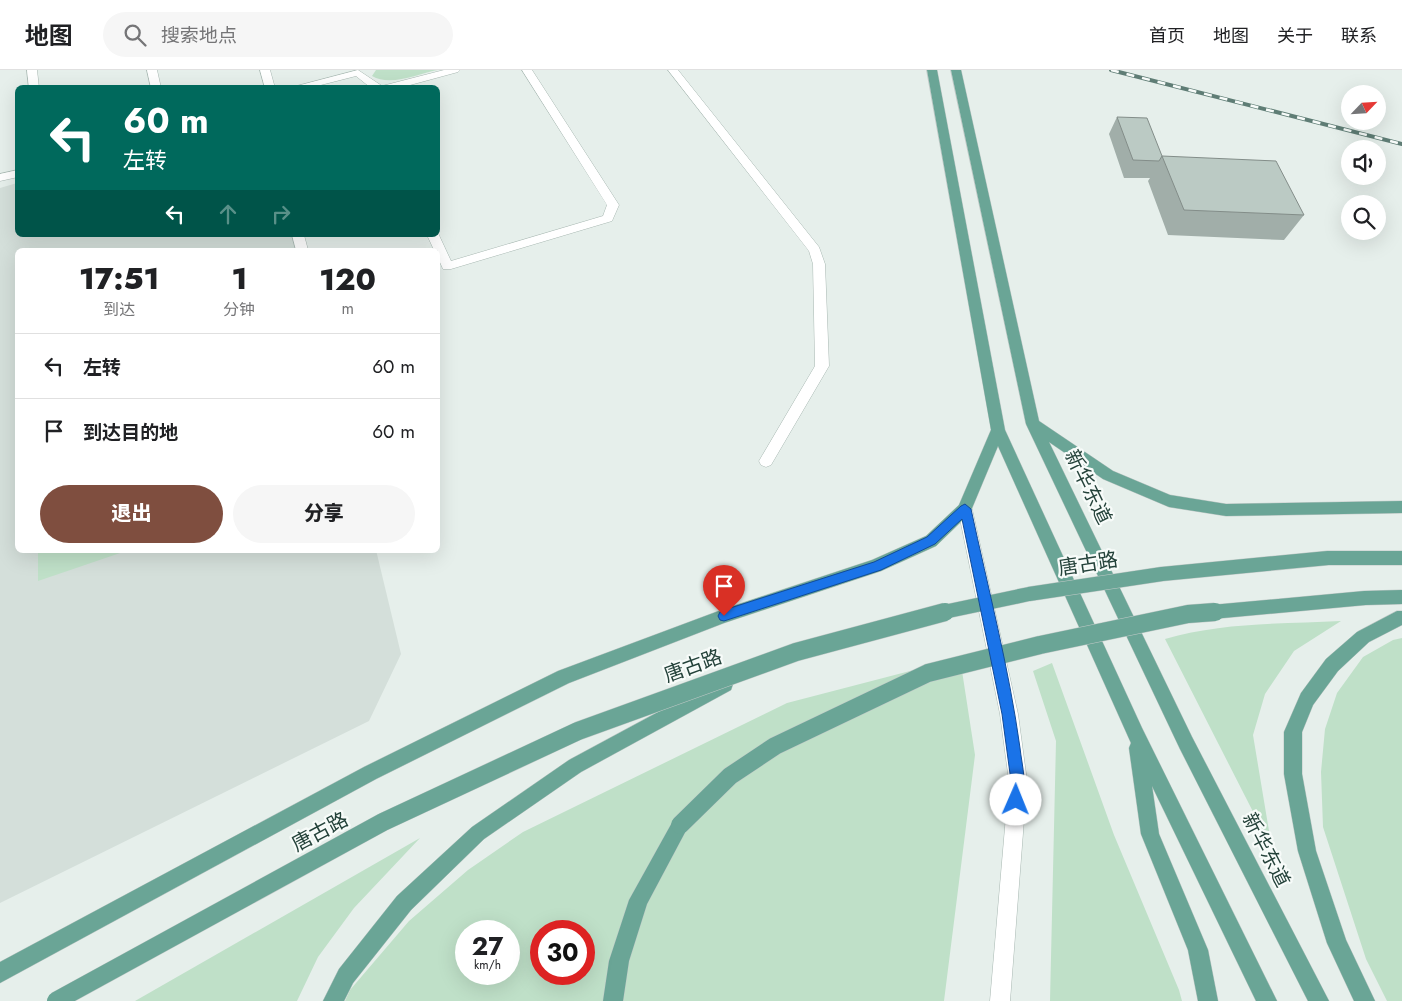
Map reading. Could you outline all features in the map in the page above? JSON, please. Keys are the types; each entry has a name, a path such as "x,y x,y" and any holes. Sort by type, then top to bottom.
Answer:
{"main road":[{"path":"932,70 998,430 1136,734 1267,1001"},
{"name":"新华东道","path":"956,70 1033,424 1186,743 1319,1001"},
{"path":"1033,424 1108,475 1169,501 1226,510 1402,506"},
{"path":"0,973 370,773 564,677 724,616 876,566 931,541 965,509 998,430"},
{"name":"唐古路","path":"56,1001 383,822 578,731 764,663 938,613 1029,594 1162,574 1328,558 1402,558"},
{"path":"613,1001 619,961 639,900 680,826 730,776 775,746 928,673 1040,645 1188,614 1365,598 1402,597"},
{"path":"1365,1001 1337,943 1308,851 1293,774 1293,732 1307,699 1332,666 1363,636 1397,618 1402,618"},
{"path":"333,1001 346,976 404,903 478,833 575,766 764,663"},
{"path":"1136,734 1150,834 1198,950 1208,1001"}],"street":[{"path":"32,70 34,85"},
{"path":"152,70 155,85"},
{"path":"265,70 269,85"},
{"path":"397,85 455,70"},
{"path":"440,249 448,266 608,218 613,205 527,70"},
{"path":"673,70 815,250 819,264 822,366 766,461"},
{"path":"306,85 360,72 375,85"},
{"path":"0,178 15,174"},
{"path":"965,509 1009,714 1018,781 1000,1001"}],"shaded area":[{"path":"15,184 15,237 296,237 298,248 15,248 15,553 377,553 401,654 369,721 0,903 0,188"}],"green space":[{"path":"376,70 437,70 404,79 387,80 372,76"},
{"path":"38,553 120,553 38,581"},
{"path":"1341,621 1294,651 1265,694 1253,735 1272,849 1165,639 1208,629"},
{"path":"1402,638 1402,1001 1387,1001 1366,959 1323,827 1321,772 1325,729 1337,693 1363,657 1393,640"},
{"path":"960,658 975,755 944,1001 345,1001 350,990 409,921 468,870 523,832 787,703"},
{"path":"1052,663 1114,835 1182,1001 1050,1001 1056,741 1033,671"},
{"path":"420,838 354,908 318,957 297,1001 135,1001"}],"building":[{"path":"1117,117 1147,118 1162,156 1159,161 1133,160"},
{"path":"1162,156 1276,161 1304,215 1184,210"}],"railway":[{"path":"1111,70 1402,144"}],"route":[{"path":"724,616 876,566 931,541 965,509 1009,714 1018,781 1016,800"}]}
